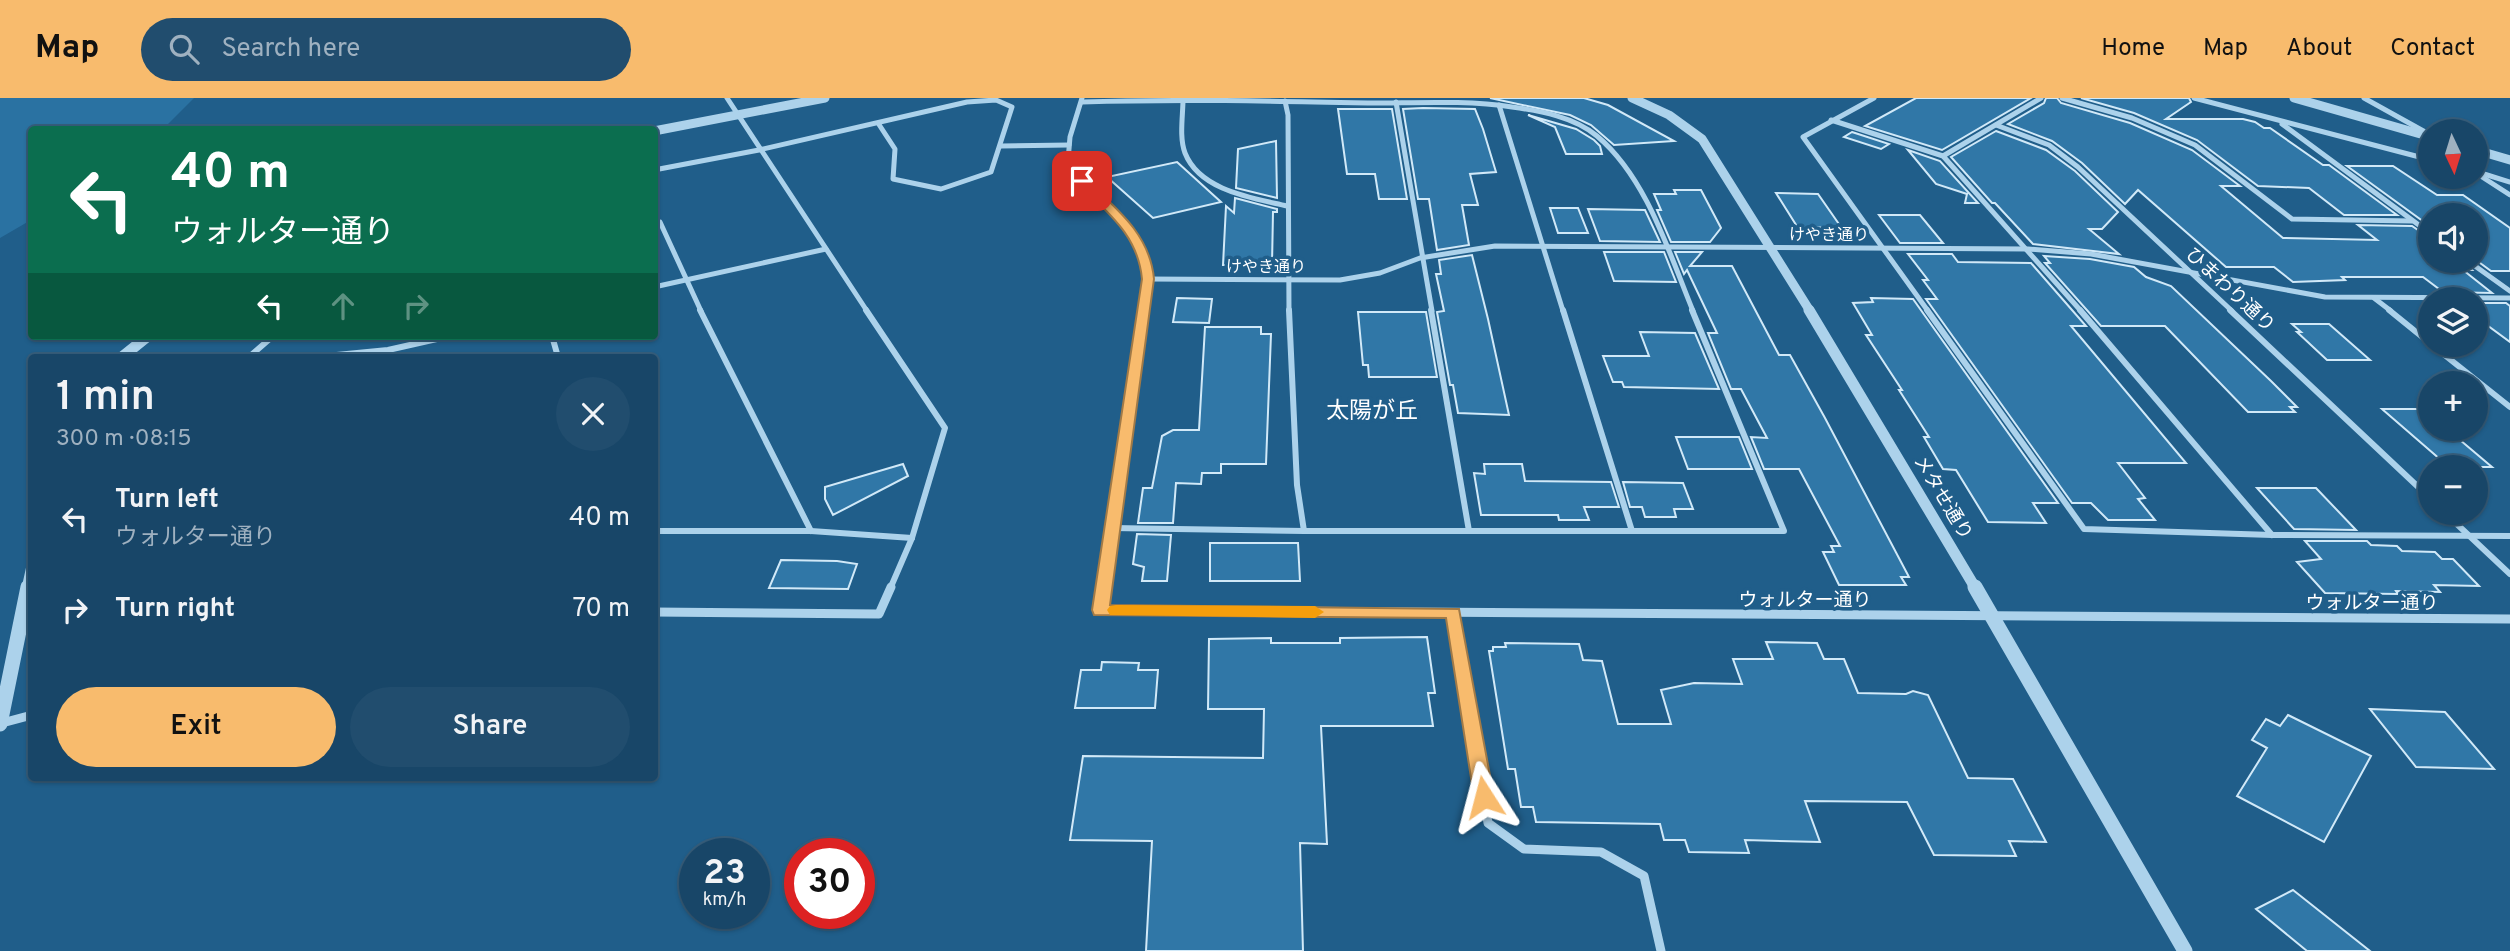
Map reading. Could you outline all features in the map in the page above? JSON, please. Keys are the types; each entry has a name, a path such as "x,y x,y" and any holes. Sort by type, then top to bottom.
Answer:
{"street":[{"path":"658,612 879,614 912,538 945,428 727,98"},
{"path":"658,130 825,98"},
{"name":"メタせ通り","path":"1632,98 1669,115 1702,139 1772,248 1992,616 2185,951"},
{"path":"1874,98 1803,137 2084,529 2272,535 2510,536"},
{"path":"1943,156 2040,98"},
{"path":"2062,98 2132,118 2194,145 2292,219 2412,220"},
{"path":"2194,98 2418,157"},
{"path":"2294,98 2418,132"},
{"path":"2364,98 2418,129"},
{"path":"1183,99 1185,152 1195,168 1223,188 1287,206"},
{"path":"1183,99 1499,105 1532,109 1577,124 1596,134 1610,148 1646,203 1784,531 1304,531 1112,528 1148,279 1146,258 1128,226 1082,181 1068,163 1069,145 1082,100 1183,99"},
{"path":"658,169 759,150 967,102 996,100 1012,107 991,172 941,189 893,180 895,149 878,123"},
{"path":"1285,101 1288,115 1287,280 1297,485 1304,531"},
{"path":"1396,102 1469,531"},
{"path":"1499,105 1632,531"},
{"path":"1831,120 1943,156 2028,249 2272,535"},
{"path":"2278,121 2418,224"},
{"name":"ひまわり通り","path":"1996,125 2049,145 2068,159 2418,487"},
{"path":"1001,146 1069,145"},
{"path":"2488,154 2510,160"},
{"path":"2488,176 2510,182"},
{"path":"2488,180 2510,195"},
{"path":"658,222 811,531"},
{"name":"けやき通り","path":"1148,279 1340,280 1380,272 1423,258 1495,246 2028,249 2091,254 2325,297 2510,298"},
{"path":"658,287 826,249"},
{"path":"2485,273 2510,291"},
{"path":"2374,298 2418,333"},
{"path":"126,354 143,340"},
{"path":"252,354 268,340"},
{"path":"388,354 436,340"},
{"path":"2448,357 2510,407"},
{"path":"2458,525 2510,574"},
{"name":"ウォルター通り","path":"1112,528 1100,610 2510,619"},
{"path":"658,531 811,531 912,538"},
{"path":"27,608 0,724 28,716"},
{"path":"1453,613 1488,823 1524,849 1601,852 1644,876 1661,951"}],"shaded area":[{"path":"0,98 194,98 166,126 28,126 28,222 0,238"}],"building":[{"path":"1490,98 1584,98 1608,105 1674,141 1614,145 1591,125 1570,115"},
{"path":"1916,98 2031,98 1942,150 1865,126"},
{"path":"2046,98 2057,98 2061,103 2130,123 2192,150 2240,186 2221,186 2283,238 2377,240 2358,225 2412,226 2418,230 2418,273 2467,273 2484,287 2436,287 2423,277 2342,277 2345,280 2293,282 2274,267 2226,267 2138,190 2125,204 2082,163 2052,141 2008,124 2044,103"},
{"path":"2081,98 2189,98 2191,102 2166,119 2243,119 2255,122 2264,128 2270,128 2323,165 2329,165 2397,215 2344,215 2309,188 2258,186 2197,140 2134,113"},
{"path":"1338,109 1392,109 1407,199 1379,199 1375,174 1347,174"},
{"path":"1403,109 1475,109 1483,129 1496,172 1470,174 1478,205 1462,205 1469,245 1437,250 1429,199 1418,199"},
{"path":"1528,115 1576,129 1594,140 1600,146 1602,154 1566,154 1555,127"},
{"path":"1996,131 2046,150 2075,171 2118,212 2102,229 2089,229 2119,254 2033,244 1995,203 1992,203 1951,157"},
{"path":"1852,132 1889,144 1881,149 1844,137"},
{"path":"1276,141 1277,198 1236,188 1238,149"},
{"path":"1908,150 1940,161 1978,203 1965,203 1967,194 1936,184"},
{"path":"1177,162 1221,202 1153,218 1107,177"},
{"path":"2347,166 2393,166 2418,182 2418,189 2428,189 2437,195 2463,195 2474,203 2418,203 2418,218"},
{"path":"1674,190 1701,190 1721,228 1710,242 1671,242 1657,210 1661,210 1654,194 1676,194"},
{"path":"1776,193 1818,194 1841,227 1798,228"},
{"path":"1235,198 1277,209 1277,212 1273,212 1272,265 1223,265 1226,206 1234,213"},
{"path":"1550,208 1578,208 1588,233 1558,233"},
{"path":"1588,209 1645,210 1660,242 1600,241"},
{"path":"2488,213 2510,228 2510,271 2488,269"},
{"path":"1879,215 1920,215 1943,243 1900,243"},
{"path":"1604,252 1664,252 1676,282 1614,281"},
{"path":"1675,252 1702,252 1690,266 1732,266 1779,355 1790,355 1825,418 1909,577 1901,577 1906,585 1839,585 1823,552 1834,552 1831,546 1840,546 1799,469 1764,469 1751,437 1767,438 1741,389 1731,389 1708,333 1717,333 1687,270 1684,274"},
{"path":"1908,254 1952,254 1958,262 2031,263 2086,326 2071,326 2186,463 2118,463 2145,498 2138,499 2155,520 2108,520 2091,503 2072,503 1926,299 1937,299 1923,280 1928,280"},
{"path":"1472,255 1509,415 1458,413 1453,385 1450,385 1437,312 1444,311 1436,274 1441,274 1439,260"},
{"path":"2044,256 2090,259 2134,267 2146,277 2171,286 2297,407 2290,407 2295,412 2248,412 2165,326 2101,326 2045,263 2050,263"},
{"path":"1177,298 1212,299 1209,323 1173,322"},
{"path":"1871,298 1913,299 2058,503 2033,503 2046,523 1988,522 1956,470 1943,469 1924,437 1929,437 1899,390 1902,390 1866,335 1872,335 1853,303 1873,302"},
{"path":"2488,303 2506,303 2510,306 2510,342 2488,326"},
{"path":"1358,312 1426,312 1437,377 1369,377 1368,365 1363,365"},
{"path":"2292,324 2329,324 2370,360 2327,360"},
{"path":"1205,327 1261,327 1261,334 1271,334 1266,464 1221,464 1221,473 1202,473 1201,484 1176,483 1173,523 1138,523 1143,488 1152,488 1162,436 1173,430 1199,430"},
{"path":"1640,332 1695,333 1719,389 1624,387 1622,382 1613,382 1603,356 1649,356"},
{"path":"2382,409 2418,409 2418,440"},
{"path":"1676,437 1739,437 1752,469 1688,469"},
{"path":"2419,441 2461,441 2478,455 2435,455"},
{"path":"903,464 908,476 833,515 825,499 825,487"},
{"path":"1484,464 1522,464 1525,481 1611,482 1619,507 1584,507 1589,520 1559,520 1558,515 1481,515 1474,473 1485,474"},
{"path":"1623,482 1683,483 1693,509 1674,509 1676,517 1645,517 1642,507 1630,507"},
{"path":"2257,488 2316,488 2356,530 2294,529"},
{"path":"1137,534 1171,535 1167,581 1142,581 1144,567 1133,564"},
{"path":"2305,541 2367,541 2371,545 2397,546 2402,551 2435,552 2442,559 2453,559 2479,586 2434,585 2440,592 2396,591 2398,594 2325,593 2297,562 2321,559"},
{"path":"1210,543 1298,543 1300,581 1210,581"},
{"path":"781,560 857,564 848,589 769,588"},
{"path":"1427,637 1435,693 1428,693 1433,726 1321,726 1327,844 1300,843 1303,951 1146,951 1152,841 1070,840 1083,756 1263,758 1264,709 1208,709 1209,639 1271,638 1271,643 1340,643 1340,638"},
{"path":"1766,642 1817,643 1824,659 1844,659 1858,693 1906,694 1913,691 1928,695 1968,778 2013,779 2046,842 2009,841 2016,856 1934,855 1907,802 1805,801 1820,842 1745,840 1749,853 1689,852 1685,840 1664,840 1660,824 1536,822 1533,807 1521,807 1515,769 1508,769 1489,651 1493,651 1493,647 1506,647 1505,643 1579,644 1583,660 1602,661 1618,724 1671,724 1661,690 1694,683 1742,684 1733,659 1773,659"},
{"path":"1102,662 1139,663 1138,670 1158,670 1155,708 1075,708 1081,670 1101,670"},
{"path":"2370,709 2445,712 2494,769 2416,767"},
{"path":"2288,715 2371,756 2324,842 2237,796 2267,748 2252,740 2266,719 2280,726"},
{"path":"2293,890 2370,951 2307,951 2256,909"}],"slow traffic":[{"path":"1116,610 1315,612"}],"district":[{"name":"太陽が丘","path":"1372,410"}],"route":[{"path":"1082,181 1128,226 1146,258 1148,279 1100,610 1453,613 1484,797"}]}
